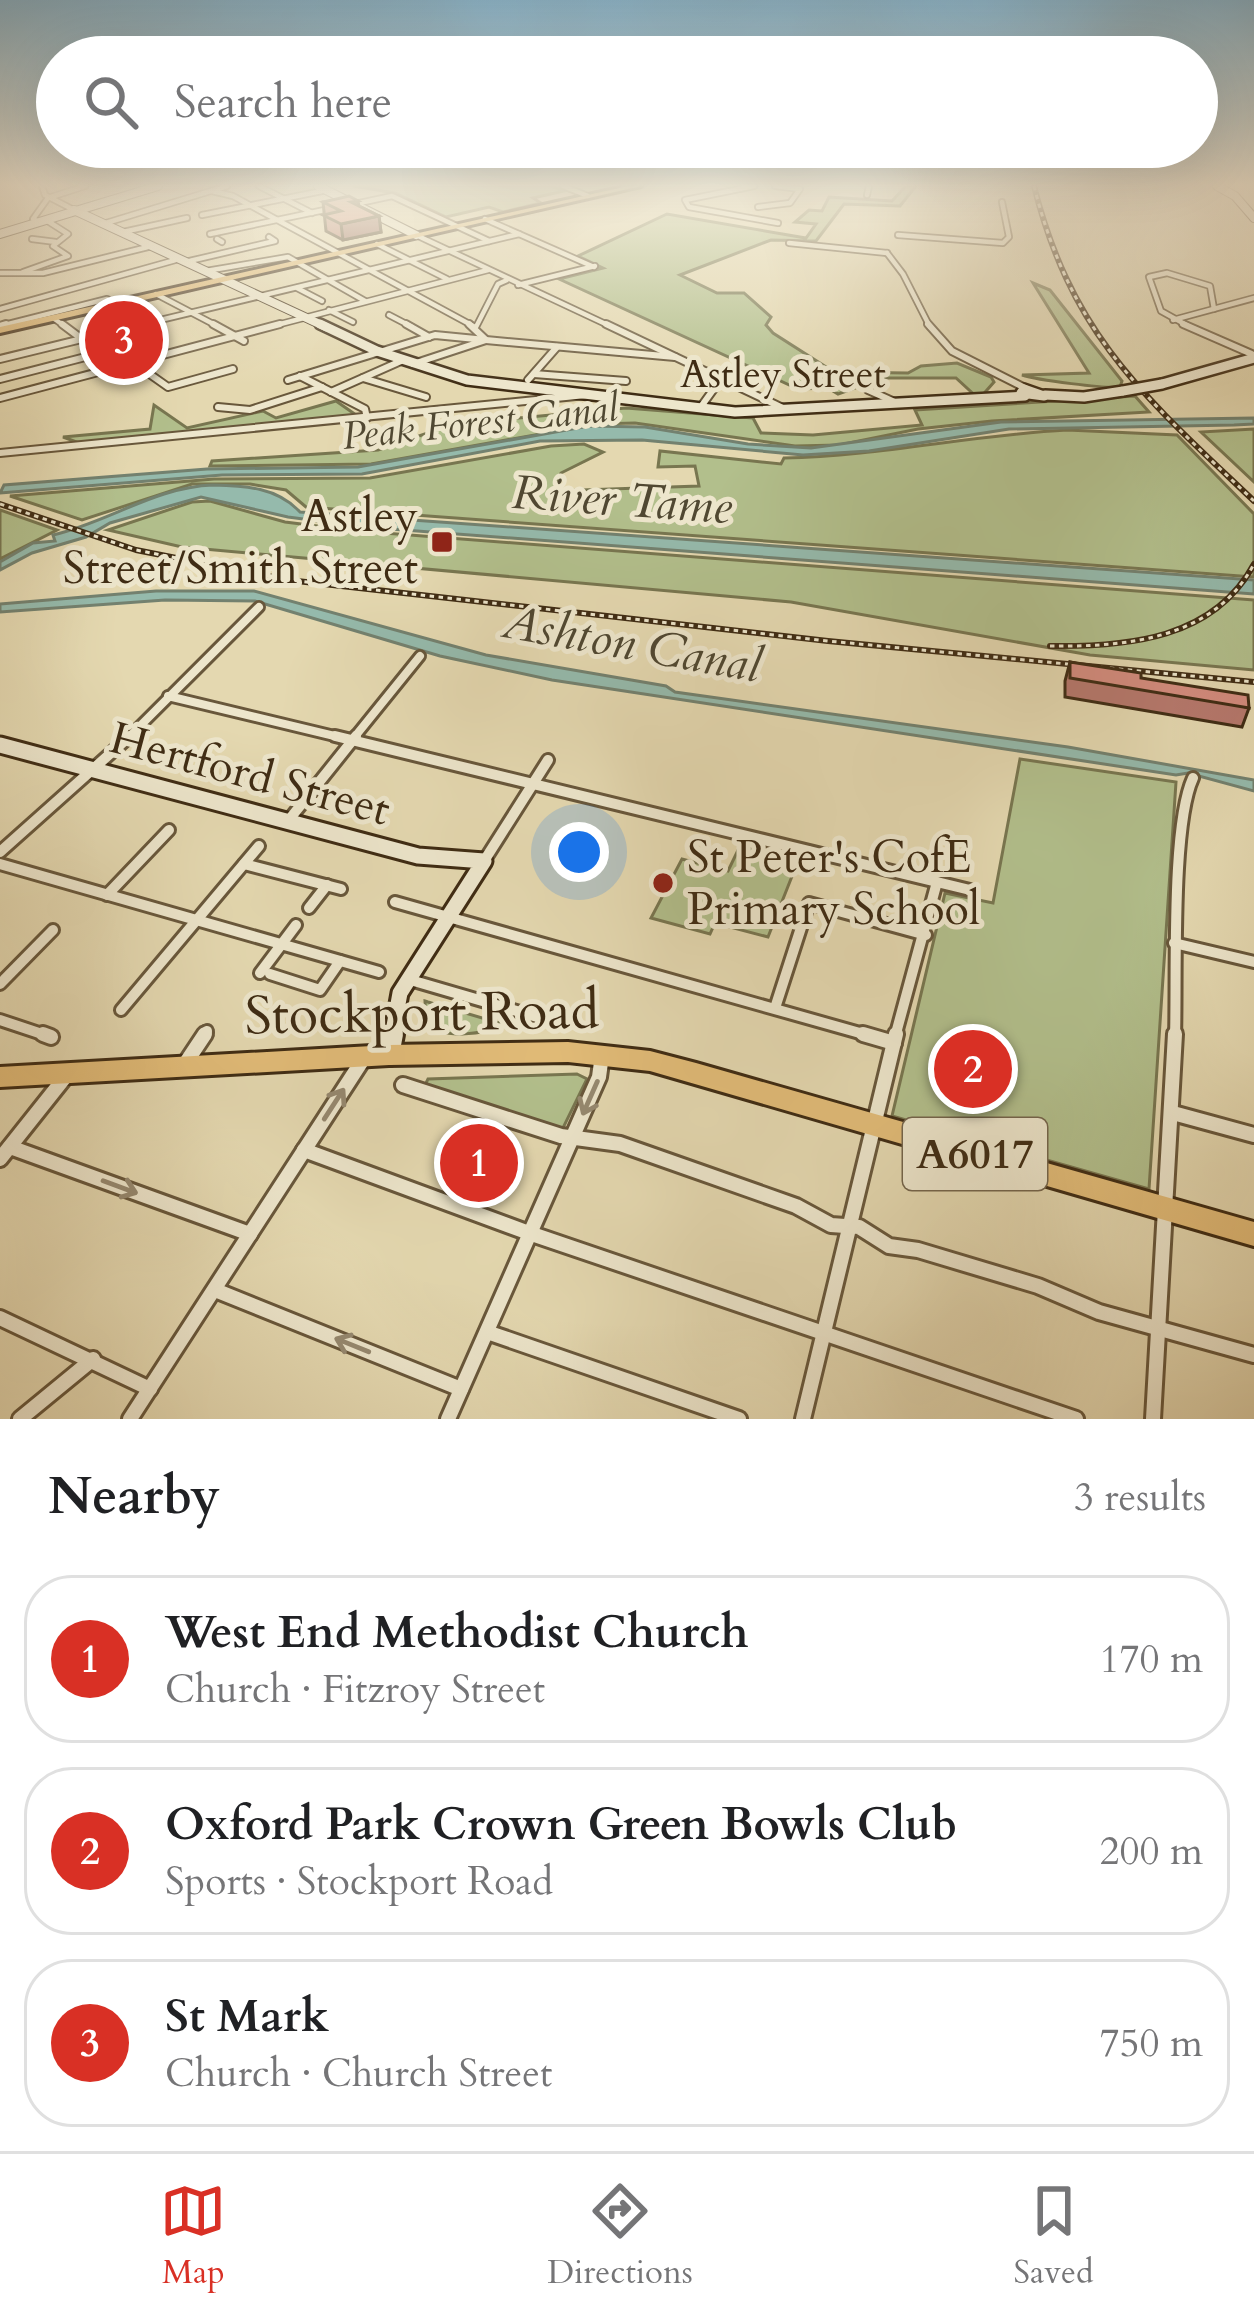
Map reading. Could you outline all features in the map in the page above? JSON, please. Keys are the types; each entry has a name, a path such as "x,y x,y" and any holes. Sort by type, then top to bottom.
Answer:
{"highway":[{"name":"Stockport Road","path":"0,1077 377,1056 602,1055 673,1067 1254,1234"}],"main road":[{"name":"Astley Street","path":"165,252 406,363 467,380 700,408 901,405 1026,392 1084,397 1162,384 1254,357"},
{"path":"0,328 341,252"},
{"name":"Hertford Street","path":"0,745 418,856 484,861"},
{"path":"377,1056 407,979 484,861"}],"street":[{"path":"22,273 65,259 68,256 62,252"},
{"path":"0,273 43,273 127,252"},
{"path":"0,309 218,252"},
{"path":"394,252 448,280"},
{"path":"0,358 443,252"},
{"path":"451,252 785,409"},
{"path":"518,285 596,266 563,252"},
{"path":"879,252 898,263 922,317 940,341 966,362 995,369 1026,392"},
{"path":"338,253 476,328 486,340"},
{"path":"206,271 279,256 364,301"},
{"path":"242,263 257,271"},
{"path":"0,398 488,270"},
{"path":"1214,309 1210,286 1180,275 1149,277 1161,311 1254,357"},
{"path":"476,328 498,284 507,280"},
{"path":"297,288 322,301"},
{"path":"156,294 244,341"},
{"path":"1173,320 1254,298"},
{"path":"0,328 107,299 115,304"},
{"path":"329,310 353,322"},
{"path":"389,315 429,337"},
{"path":"53,318 118,366"},
{"path":"287,380 429,337 675,357"},
{"path":"331,392 406,363 486,340"},
{"path":"6,344 18,354"},
{"path":"556,346 531,377 626,381"},
{"path":"0,379 101,353"},
{"path":"134,362 168,387 232,369"},
{"path":"300,376 364,409 368,418"},
{"path":"363,378 395,392 426,397"},
{"path":"700,408 722,379"},
{"path":"218,407 250,410 322,387"},
{"path":"868,390 901,405"},
{"path":"0,453 589,395"},
{"path":"0,852 96,770 260,607"},
{"path":"288,821 420,656"},
{"path":"168,696 970,890"},
{"path":"484,861 548,760"},
{"path":"1153,1419 1155,1326 1173,1113 1174,943 1186,793 1193,778"},
{"path":"107,895 169,830"},
{"path":"121,1010 259,846"},
{"path":"0,864 379,972"},
{"path":"244,864 341,889"},
{"path":"803,1419 871,1127 937,882"},
{"path":"309,908 327,885"},
{"path":"395,902 894,1043"},
{"path":"775,1009 809,903 926,935"},
{"path":"296,926 265,974 320,989 340,961"},
{"path":"0,984 52,930"},
{"path":"1174,943 1254,962"},
{"path":"407,979 544,1019"},
{"path":"0,1020 51,1037"},
{"path":"182,1069 207,1031"},
{"path":"448,1419 599,1077 602,1055"},
{"path":"130,1419 304,1150 377,1056"},
{"path":"67,1076 5,1153 250,1234"},
{"path":"403,1085 572,1138 620,1144 796,1205 831,1225 859,1227 889,1246 998,1274 1099,1312 1254,1354"},
{"path":"1173,1113 1254,1136"},
{"path":"304,1150 529,1233 1076,1419"},
{"path":"215,1290 461,1388"},
{"path":"0,1318 150,1389"},
{"path":"487,1332 739,1419"},
{"path":"20,1419 92,1359"}],"green space":[{"path":"739,252 680,275 717,293 744,293 771,317 766,325 773,333 834,372 908,373 921,366 957,363 994,382 979,399 956,378 883,378 838,394 828,388 798,389 559,279 603,268 578,256"},
{"path":"1033,283 1050,290 1122,381 1120,387 1022,375 1089,373"},
{"path":"1135,396 1149,412 992,421 839,445 795,446 635,423 597,424 371,464 210,466 212,461 378,450 454,424 626,408 753,418 761,433 813,435 922,425 915,410"},
{"path":"336,401 356,415 79,443 63,437 150,429 154,405 187,428 263,411 276,418"},
{"path":"1254,429 1254,482 1201,432"},
{"path":"1067,430 1177,435 1254,514 1254,577 306,507 286,490 250,484 192,484 82,520 10,496 214,479 370,478 584,444 603,452 561,473 552,491 699,486 695,466 658,467 660,451 781,464 784,458"},
{"path":"210,501 285,522 358,531 1254,600 1254,670 1090,655 791,602 182,547 108,530 192,502"},
{"path":"0,510 57,530 0,559"},
{"path":"1020,759 1176,782 1149,1189 892,1116 945,893 993,903"},
{"path":"740,846 798,861 768,937 715,923 710,934 651,918 682,859 728,871"},
{"path":"425,1001 506,1025 476,1033 444,1032 426,1024"},
{"path":"577,1074 587,1079 562,1130 425,1085 428,1079"}],"shaded area":[{"path":"1254,418 1254,424 1234,425 1009,429 869,451 803,455 642,440 540,441 362,474 222,475 0,493 4,485 207,469 358,467 589,426 645,427 748,444 811,448 1001,422"},
{"path":"213,485 271,493 300,512 1254,580 1254,594 364,527 288,517 201,497 110,523 0,570 0,562 33,543 55,541 53,535 171,492"},
{"path":"156,591 254,591 486,655 666,686 675,692 1068,747 1254,780 1254,791 1188,773 1176,775 552,680 440,656 255,601 165,600 0,612 0,604"}],"building":[{"path":"122,317 132,324 119,327 109,320"},
{"path":"1070,662 1248,695 1249,708 1070,678"}],"railway":[{"path":"1056,252 1092,325 1118,362 1179,430 1254,501"},
{"path":"0,504 136,550 288,580 828,641 1254,682"},
{"path":"1050,646 1109,644 1166,634 1216,609 1254,564"}],"place":[{"name":"St Mark","path":"124,340"},
{"name":"Astley Street/Smith Street","path":"442,542"},
{"name":"St Peter's CofE Primary School","path":"663,883"},
{"name":"Oxford Park Crown Green Bowls Club","path":"973,1069"},
{"name":"West End Methodist Church","path":"479,1163"}],"water label":[{"name":"Peak Forest Canal","path":"480,422"},
{"name":"River Tame","path":"622,500"},
{"name":"Ashton Canal","path":"632,644"}]}
